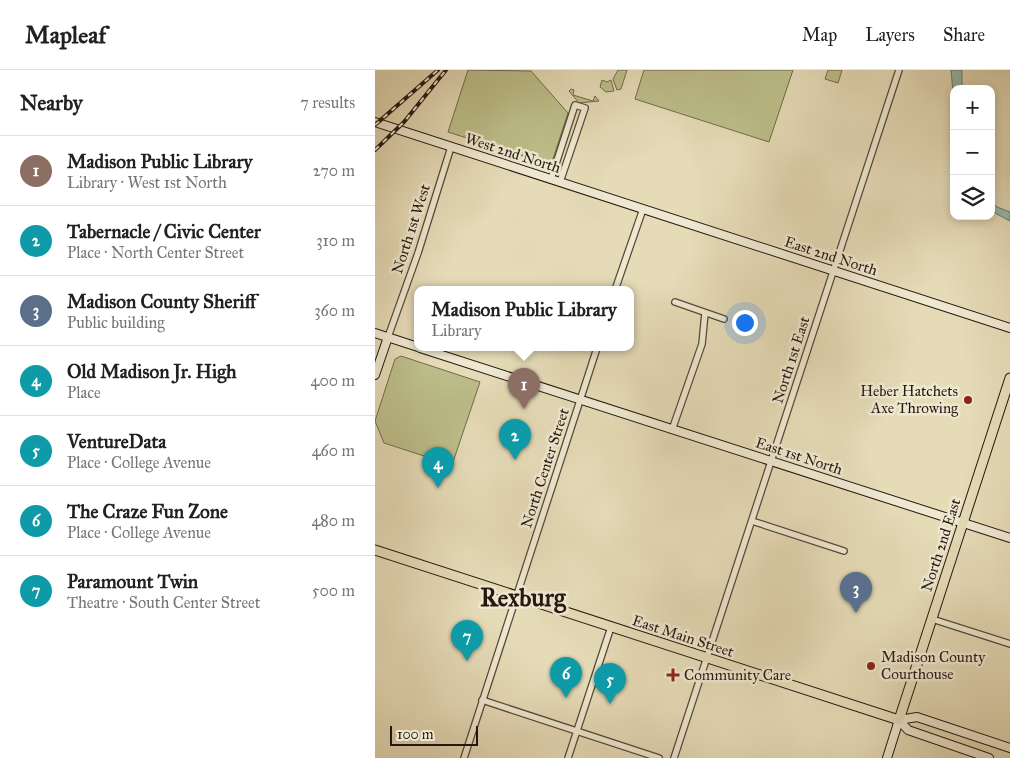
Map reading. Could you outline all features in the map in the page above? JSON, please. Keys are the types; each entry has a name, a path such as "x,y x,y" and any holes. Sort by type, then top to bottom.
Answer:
{"main road":[{"name":"North 2nd East","path":"899,720 1010,378"},
{"name":"East Main Street","path":"375,550 899,720"}],"street":[{"name":"North 1st East","path":"674,758 899,70"},
{"path":"551,179 575,105 585,108 560,182"},
{"name":"West 2nd North","path":"375,122 643,208"},
{"name":"North 1st West","path":"375,375 418,253 451,147"},
{"name":"East 2nd North","path":"643,208 1010,328"},
{"path":"616,286 643,208"},
{"path":"675,302 724,319"},
{"path":"672,430 702,344 705,313"},
{"name":"East 1st North","path":"375,333 414,345"},
{"name":"East 1st North","path":"431,351 1010,538"},
{"name":"North Center Street","path":"464,758 596,351"},
{"path":"752,521 844,551"},
{"path":"932,619 1010,644"},
{"path":"569,758 611,627"},
{"path":"482,700 659,758"},
{"name":"East Main Street","path":"899,720 917,717 1010,748"},
{"path":"887,758 899,720"},
{"name":"East Main Street","path":"899,720 908,730 989,758"}],"green space":[{"path":"468,70 531,71 568,113 551,165 448,132"},
{"path":"618,70 627,70 621,89 617,90 613,79"},
{"path":"644,70 793,70 769,142 635,99"},
{"path":"828,70 842,70 838,83 825,79"},
{"path":"602,80 607,82 611,80 614,91 606,92 600,87"},
{"path":"571,89 574,90 573,95 593,101 595,96 599,101 579,103 569,91"},
{"path":"401,356 480,382 452,465 384,443 375,421 395,359"}],"water":[{"path":"951,70 962,70 962,85 952,85"},
{"path":"995,205 1010,212 1010,221 995,213"}],"railway":[{"path":"375,125 438,70"},
{"path":"375,150 404,122 446,70"}],"place":[{"name":"Heber Hatchets Axe Throwing","path":"968,400"},
{"name":"Madison Public Library","path":"524,409"},
{"name":"Tabernacle / Civic Center","path":"515,460"},
{"name":"Old Madison Jr. High","path":"438,488"},
{"name":"Madison County Sheriff","path":"856,613"},
{"name":"Paramount Twin","path":"467,661"},
{"name":"Madison County Courthouse","path":"871,666"},
{"name":"Community Care","path":"673,675"},
{"name":"The Craze Fun Zone","path":"566,698"},
{"name":"VentureData","path":"610,704"}],"district":[{"name":"Rexburg","path":"523,597"}]}
